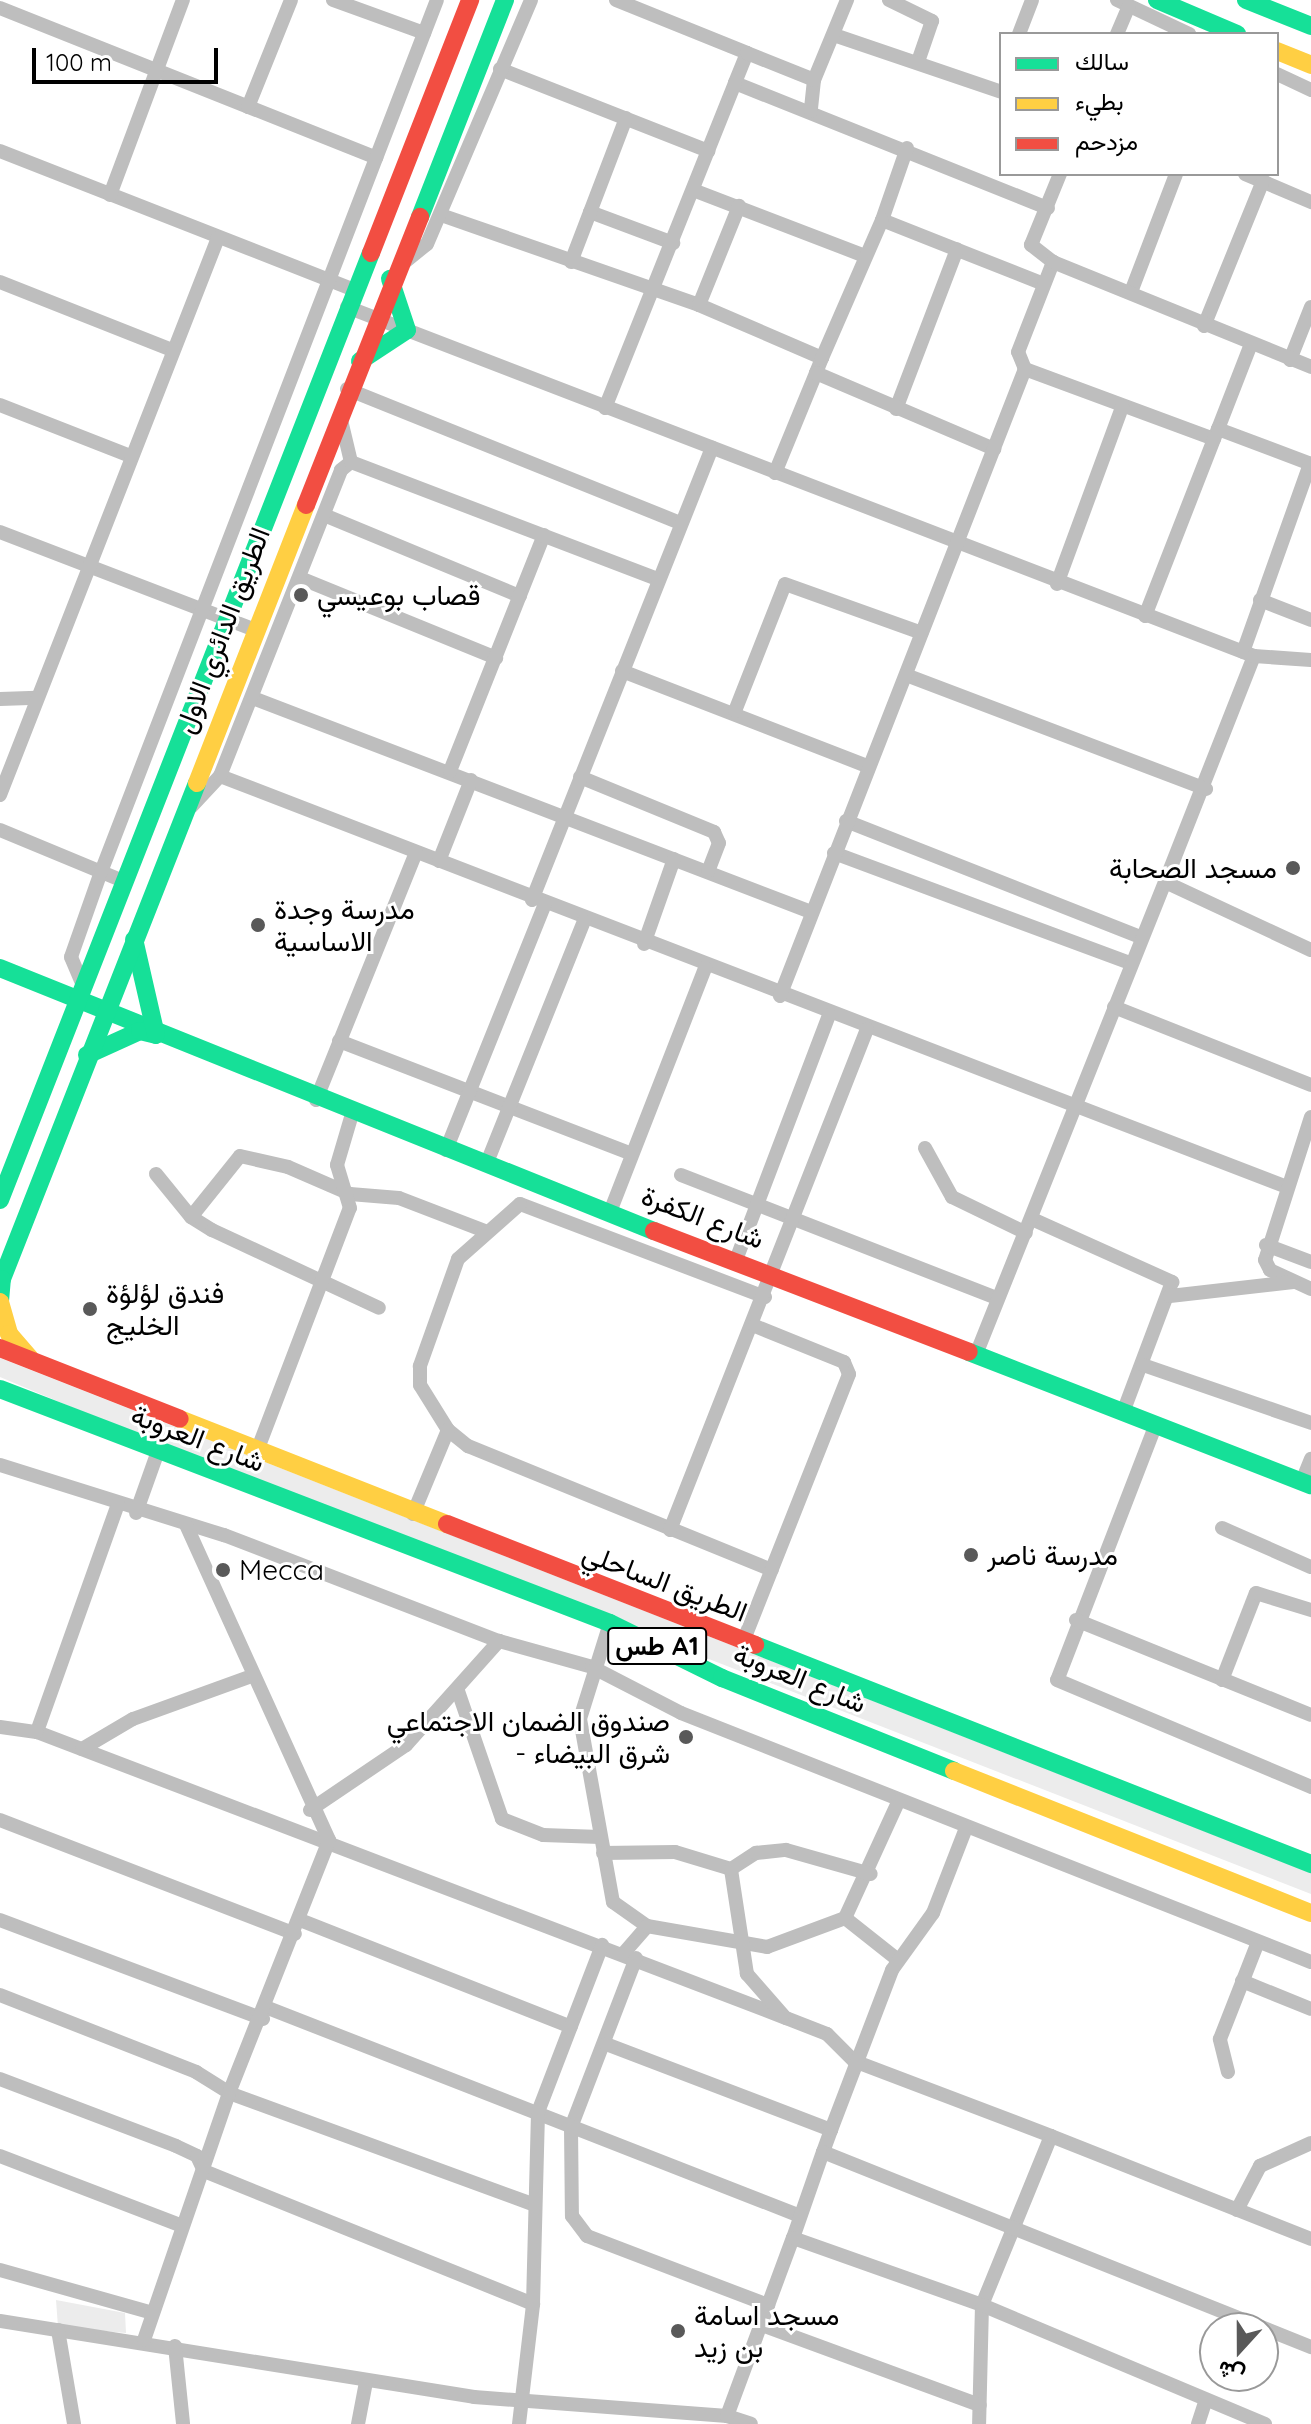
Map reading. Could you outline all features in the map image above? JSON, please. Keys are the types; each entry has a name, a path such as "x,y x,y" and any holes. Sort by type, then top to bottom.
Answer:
{"main road":[{"name":"الطريق الدائري الاول","path":"0,1200 350,298 470,0"},
{"name":"الطريق الدائري الاول","path":"0,1301 1,1282 133,933 392,274 505,0"},
{"path":"1157,0 1232,32"},
{"path":"1246,0 1311,26"},
{"path":"1279,37 1288,17"},
{"path":"1279,52 1311,65"},
{"path":"356,365 407,330 392,274"},
{"path":"87,1055 140,1031 156,1035 133,933"},
{"name":"شارع الكفرة","path":"0,968 75,1002 316,1100 977,1352 1307,1483"},
{"path":"0,1301 9,1334 32,1360"},
{"name":"الطريق الساحلي","path":"0,1348 413,1514 1311,1864"},
{"name":"شارع العروبة","path":"1,1389 157,1454 610,1623 722,1678 1311,1913"}],"street":[{"path":"110,195 183,0"},
{"path":"248,107 291,0"},
{"path":"333,0 424,33"},
{"path":"82,983 71,957 101,872 437,0"},
{"path":"392,274 421,254 441,215 531,0"},
{"path":"616,0 814,80"},
{"path":"811,111 814,80 847,0"},
{"path":"889,0 932,21 919,58"},
{"path":"1020,32 1032,0"},
{"path":"1117,32 1123,3 1185,32"},
{"path":"0,8 160,68 376,158"},
{"path":"834,35 919,58 999,88"},
{"path":"605,408 747,53"},
{"path":"500,69 708,151"},
{"path":"1279,75 1311,90"},
{"path":"735,83 907,148 1048,208"},
{"path":"571,262 626,118"},
{"path":"775,473 862,255 882,220 907,148"},
{"path":"0,151 329,281 375,317 957,546 1249,654 1311,660"},
{"path":"1059,176 1031,245 1053,262 1311,367"},
{"path":"1131,292 1175,176"},
{"path":"1250,176 1311,202"},
{"path":"1204,326 1263,181"},
{"path":"693,190 862,255"},
{"path":"699,305 739,206"},
{"path":"590,212 673,243"},
{"path":"441,215 699,305 822,358"},
{"path":"882,220 1044,284"},
{"path":"0,795 86,566 218,238"},
{"path":"896,409 957,249"},
{"path":"780,996 867,766 906,675 1025,369 1018,352 1053,262"},
{"path":"0,282 172,350"},
{"path":"1290,360 1311,307"},
{"path":"1145,616 1251,344"},
{"path":"977,1352 996,1298 1078,1104 1129,963 1206,789 1249,654 1260,600 1311,464 1122,407 1025,369"},
{"path":"816,373 994,449"},
{"path":"347,389 680,523"},
{"path":"0,405 130,456"},
{"path":"1057,584 1122,407"},
{"path":"179,818 220,776 324,515 351,462 339,411"},
{"path":"446,1150 539,902 580,777 712,448"},
{"path":"351,462 658,579"},
{"path":"324,515 520,596"},
{"path":"0,532 253,629"},
{"path":"450,771 544,535"},
{"path":"300,578 496,658"},
{"path":"735,711 785,584 922,633"},
{"path":"1260,600 1311,620"},
{"path":"622,671 735,711 867,766"},
{"path":"906,675 1206,789"},
{"path":"0,699 37,698"},
{"path":"253,698 811,912"},
{"path":"220,776 705,968 1078,1104 1284,1186"},
{"path":"580,777 714,832 719,843 708,871"},
{"path":"439,861 471,780"},
{"path":"846,821 1141,937"},
{"path":"0,830 123,881"},
{"path":"316,1100 416,852"},
{"path":"834,853 1129,963"},
{"path":"644,944 674,859"},
{"path":"1165,882 1311,950"},
{"path":"486,1165 584,921"},
{"path":"610,1212 705,968"},
{"path":"1114,1007 1311,1085"},
{"path":"736,1260 829,1015"},
{"path":"670,1530 755,1326 867,1029"},
{"path":"339,1041 632,1154"},
{"path":"257,1451 324,1284 350,1194 337,1165 352,1114"},
{"path":"1311,1117 1284,1186 1266,1245 1266,1266 1311,1289"},
{"path":"925,1148 952,1197 1158,1272 1172,1282 1170,1296 1124,1410"},
{"path":"191,1217 240,1156 288,1167 350,1194 399,1198 485,1231"},
{"path":"156,1174 191,1217 379,1308"},
{"path":"681,1175 996,1298"},
{"path":"531,1182 520,1204 485,1231 458,1259 420,1366 420,1385 448,1430 508,1465 772,1570"},
{"path":"520,1204 765,1297"},
{"path":"1266,1245 1311,1262"},
{"path":"1170,1296 1293,1282"},
{"path":"743,1642 849,1374 844,1362 755,1326"},
{"path":"1143,1365 1311,1423"},
{"path":"1156,1424 1056,1673 1065,1688 1311,1787"},
{"path":"413,1514 448,1430"},
{"path":"136,1513 157,1454"},
{"path":"1307,1483 1311,1459"},
{"path":"0,1465 118,1504 136,1513 186,1525 499,1641 592,1667 681,1713 898,1802 1311,1962"},
{"path":"37,1732 118,1504"},
{"path":"186,1525 310,1810 329,1840"},
{"path":"1222,1528 1311,1567"},
{"path":"1222,1680 1256,1593 1311,1610"},
{"path":"1076,1620 1311,1715"},
{"path":"610,1623 592,1667 580,1719 613,1902 647,1926 743,1946 767,1947 845,1918 871,1874 898,1802"},
{"path":"310,1810 406,1745 458,1691 499,1641"},
{"path":"82,1749 133,1719 252,1676"},
{"path":"458,1691 502,1819 543,1835 600,1837"},
{"path":"0,1727 37,1732 602,1945 827,2034 854,2061 1311,2239"},
{"path":"0,1820 571,2027"},
{"path":"727,2416 854,2061 897,1959 933,1913 966,1828"},
{"path":"144,2340 149,2312 204,2171 229,2093 265,2014 329,1840"},
{"path":"603,1853 675,1852 731,1869 756,1853 786,1850 871,1874"},
{"path":"731,1869 750,1980 786,2018"},
{"path":"845,1918 897,1959"},
{"path":"0,1920 538,2112 800,2216"},
{"path":"647,1926 629,1956 606,2044 571,2127 572,2216 587,2236 768,2305"},
{"path":"1228,2072 1220,2039 1258,1942"},
{"path":"519,2424 533,2304 533,2204 538,2112 602,1945"},
{"path":"1242,1981 1311,2009"},
{"path":"0,1995 196,2072 229,2093 533,2204"},
{"path":"606,2044 831,2130"},
{"path":"0,2079 176,2146 197,2156 204,2171 533,2304"},
{"path":"979,2424 982,2305 1051,2136"},
{"path":"1237,2210 1260,2166 1311,2143"},
{"path":"823,2152 1014,2224 1311,2347"},
{"path":"0,2156 182,2226"},
{"path":"793,2238 982,2305 1257,2423"},
{"path":"0,2270 149,2312"},
{"path":"0,2321 144,2340 366,2382 523,2400 727,2416 751,2424"},
{"path":"762,2325 980,2405"},
{"path":"58,2330 74,2424"},
{"path":"175,2346 183,2424"},
{"path":"358,2424 366,2382"},
{"path":"1198,2424 1206,2400"}],"shaded area":[{"path":"0,1358 1311,1873 1311,1894 171,1449 0,1377"},
{"path":"56,2300 125,2313 126,2333 58,2327"}],"traffic: fast":[{"path":"420,217 505,0"},
{"path":"1157,0 1232,32"},
{"path":"1246,0 1311,26"},
{"path":"0,1200 371,253"},
{"path":"360,361 407,330 390,279"},
{"path":"0,1284 197,783"},
{"path":"87,1055 140,1031 156,1035 134,939"},
{"path":"0,968 654,1231"},
{"path":"0,1301 2,1279"},
{"path":"969,1352 1311,1485"},
{"path":"0,1389 610,1623 722,1678 954,1771"},
{"path":"755,1645 1311,1864"}],"traffic: slow":[{"path":"1279,52 1311,65"},
{"path":"197,783 306,505"},
{"path":"0,1302 9,1334 30,1358"},
{"path":"180,1419 447,1524"},
{"path":"954,1771 1311,1913"}],"traffic: jam":[{"path":"371,253 470,0"},
{"path":"306,505 420,217"},
{"path":"654,1231 969,1352"},
{"path":"0,1348 180,1419"},
{"path":"447,1524 755,1645"}],"place":[{"name":"قصاب بوعيسي","path":"301,595"},
{"name":"مسجد الصحابة","path":"1293,868"},
{"name":"مدرسة وجدة الاساسية","path":"258,925"},
{"name":"فندق لؤلؤة الخليج","path":"90,1309"},
{"name":"مدرسة ناصر","path":"971,1555"},
{"name":"Mecca","path":"223,1570"},
{"name":"صندوق الضمان الاجتماعي - شرق البيضاء","path":"686,1737"},
{"name":"مسجد اسامة بن زيد","path":"678,2331"}]}
